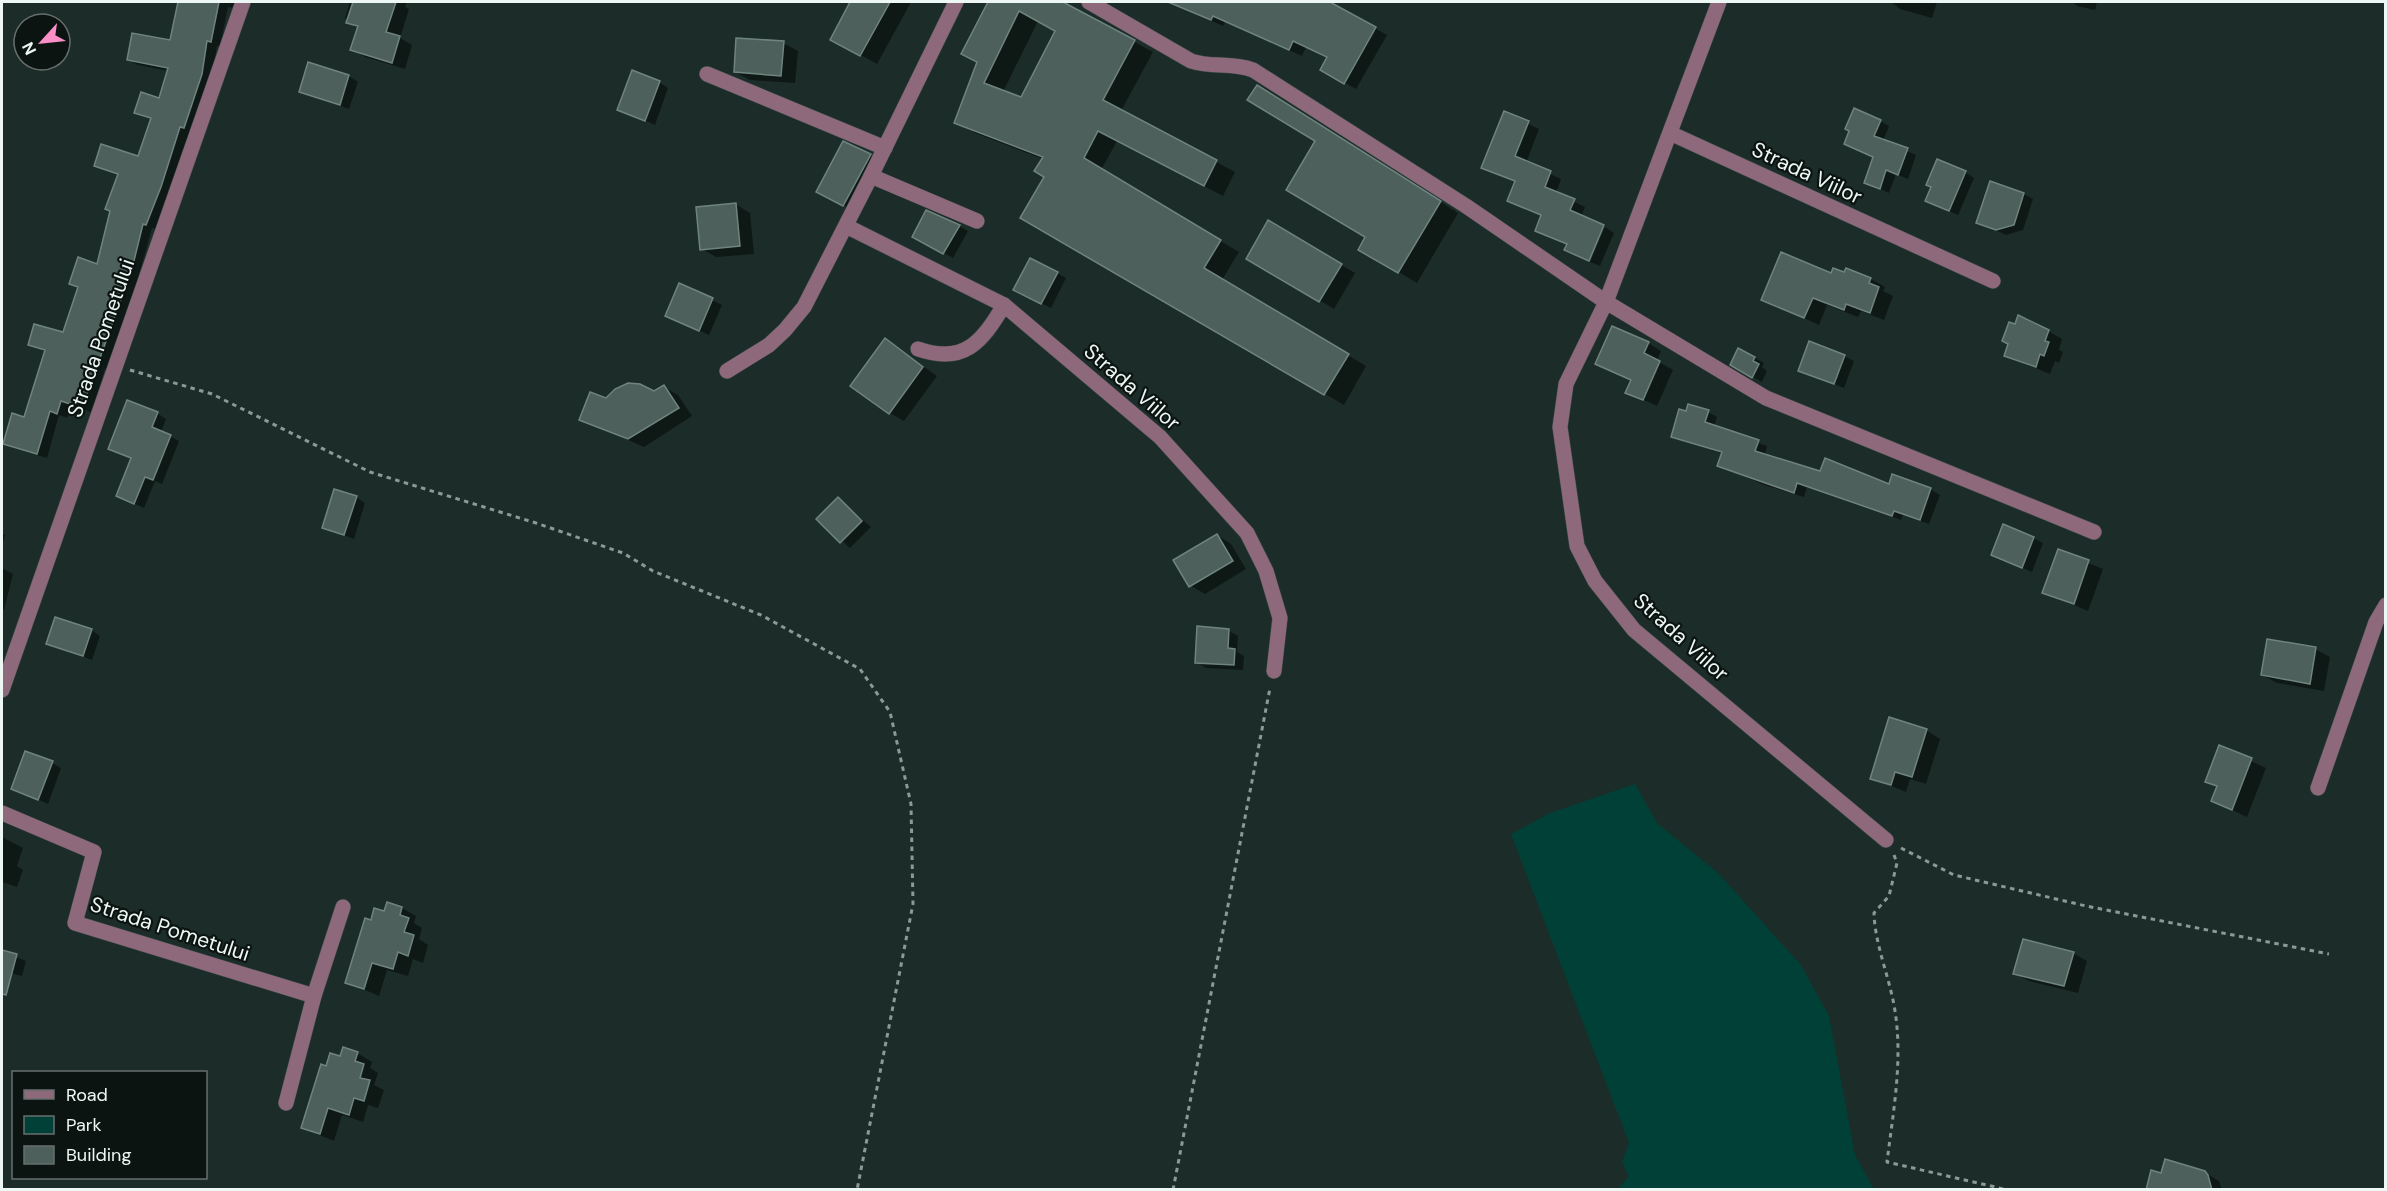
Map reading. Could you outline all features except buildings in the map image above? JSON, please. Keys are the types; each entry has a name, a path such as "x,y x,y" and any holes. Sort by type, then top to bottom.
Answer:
{"street":[{"name":"Strada Pometului","path":"2,690 243,2"},
{"path":"727,371 769,345 785,330 804,306 956,2"},
{"path":"1089,2 1191,61 1203,64 1236,64 1253,70 1466,206 1606,302 1766,398 2094,532"},
{"name":"Strada Viilor","path":"1719,2 1606,302 1566,384 1560,427 1577,546 1595,581 1635,630 1886,840"},
{"path":"707,74 885,148"},
{"name":"Strada Viilor","path":"1670,133 1993,281"},
{"path":"871,176 977,220"},
{"name":"Strada Viilor","path":"846,226 1004,305 1160,437 1247,533 1266,571 1280,618 1274,671"},
{"path":"918,349 936,355 957,354 979,342 1004,305"},
{"path":"2318,788 2376,622 2385,605"},
{"name":"Strada Pometului","path":"2,813 94,852 75,923 314,996"},
{"path":"286,1103 314,996 343,907"}],"path":[{"path":"114,365 212,394 370,472 525,519 623,554 654,571 761,615 860,669 890,712 911,804 913,904 856,1190"},
{"path":"1173,1190 1274,671"},
{"path":"1886,840 1954,875 2086,906 2329,954"},
{"path":"1886,840 1898,863 1889,896 1874,913 1875,929 1896,1011 1898,1056 1887,1162 2008,1190"}],"green space":[{"path":"1635,784 1657,823 1718,873 1801,965 1829,1016 1855,1155 1874,1189 1618,1189 1629,1176 1622,1162 1629,1143 1511,834 1550,813"}]}
